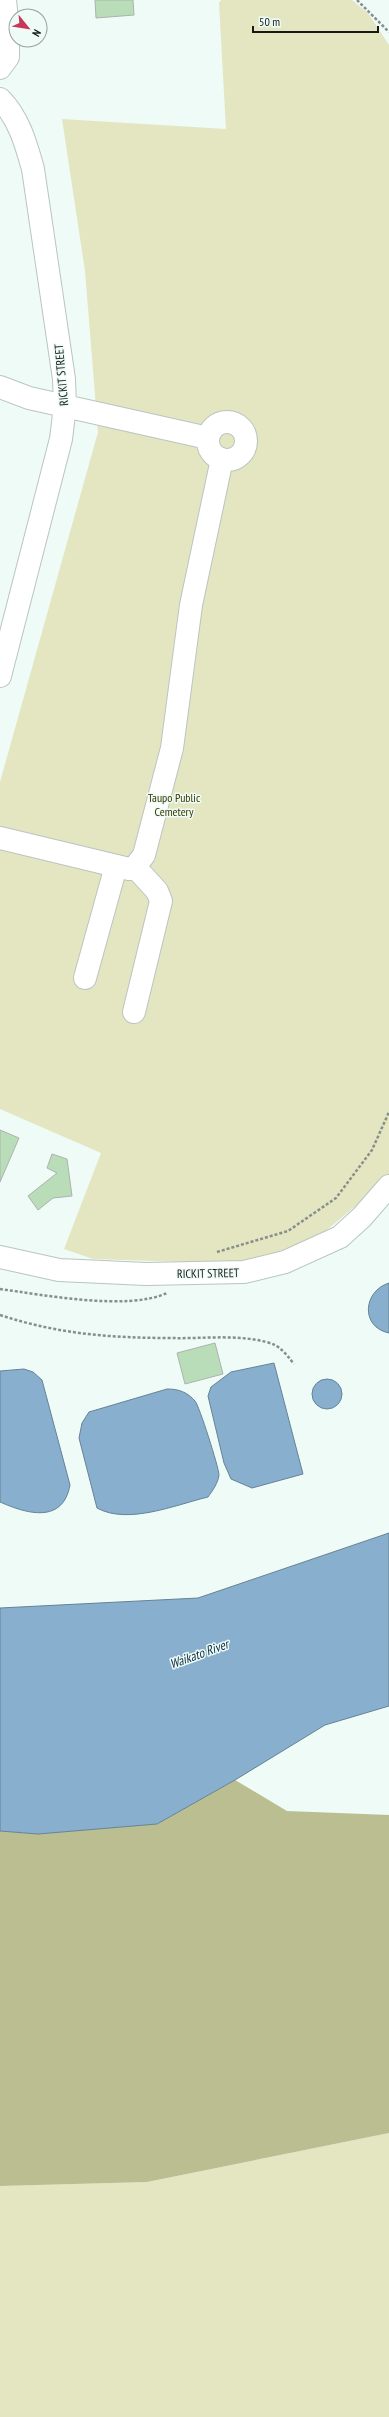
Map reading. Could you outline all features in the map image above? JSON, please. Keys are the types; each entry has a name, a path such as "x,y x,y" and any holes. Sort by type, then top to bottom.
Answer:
{"street":[{"path":"0,68 8,57 8,29 5,0"},
{"name":"RICKIT STREET","path":"0,99 16,120 26,144 33,169 64,380 65,406 61,439 0,676"},
{"path":"0,387 29,398 208,438"},
{"path":"233,422 240,427 244,434 244,446 238,456 222,459 210,451 208,438 210,430 216,424 233,422"},
{"path":"84,978 126,867 144,855 172,748 190,605 222,459"},
{"path":"0,838 126,867 157,891 161,901 134,1012"},
{"name":"RICKIT STREET","path":"0,1257 59,1270 146,1274 244,1272 285,1262 340,1237 389,1186"}],"path":[{"path":"357,0 389,32"},
{"path":"211,1254 288,1231 336,1198 372,1150 389,1112"},
{"path":"0,1289 63,1297 114,1301 154,1299 168,1293"},
{"path":"0,1315 35,1327 113,1338 244,1339 266,1342 280,1347 294,1364"}],"green space":[{"name":"Taupo Public Cemetery","path":"221,0 352,0 368,13 389,45 389,1178 322,1234 248,1264 93,1259 64,1249 101,1153 0,1109 0,782 98,432 85,271 62,119 226,129 219,3"},
{"path":"235,1780 287,1811 389,1815 389,2133 147,2182 0,2186 0,1831 38,1834 157,1824"},
{"path":"389,2133 389,2417 0,2417 0,2186 147,2182"}],"water":[{"path":"389,1283 389,1333 373,1324 369,1317 368,1309 374,1293 380,1287"},
{"path":"274,1363 303,1474 252,1488 231,1479 224,1463 208,1396 211,1387 231,1372"},
{"path":"24,1369 33,1372 42,1380 70,1485 66,1497 60,1506 52,1511 42,1513 21,1510 0,1502 0,1371"},
{"path":"327,1379 338,1383 342,1394 338,1405 327,1409 316,1405 312,1394 316,1383"},
{"path":"167,1389 179,1390 186,1393 195,1401 218,1470 219,1475 216,1484 208,1497 152,1512 123,1515 109,1513 97,1508 79,1438 82,1423 89,1412"},
{"name":"Waikato River","path":"389,1533 389,1706 325,1725 235,1780 157,1824 38,1834 0,1831 0,1608 198,1598"}],"building":[{"path":"95,0 133,0 134,15 96,18"},
{"path":"0,1130 19,1138 0,1182"},
{"path":"52,1154 67,1159 72,1196 53,1198 38,1210 28,1196 57,1173 47,1168"},
{"path":"215,1343 223,1374 185,1384 177,1353"}]}
